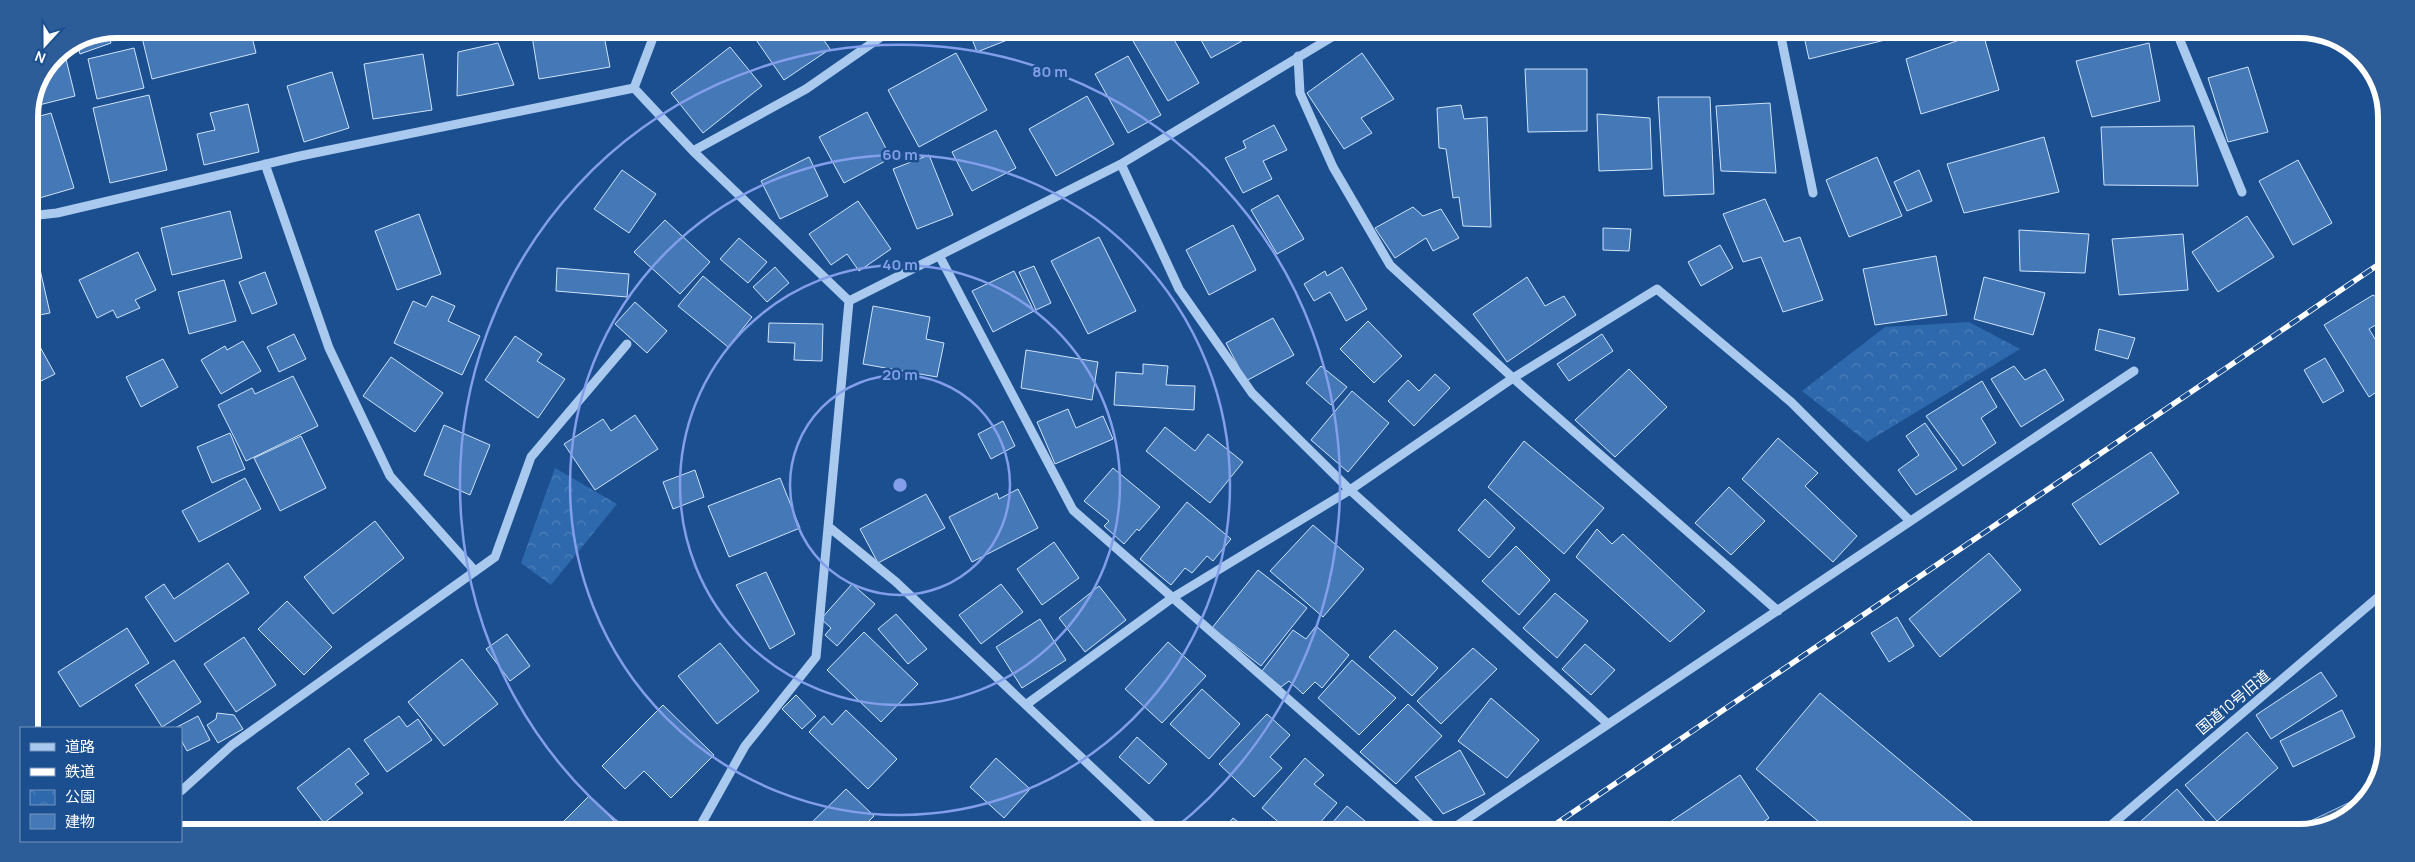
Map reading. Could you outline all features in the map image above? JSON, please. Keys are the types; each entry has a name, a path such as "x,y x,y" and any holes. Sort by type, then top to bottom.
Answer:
{"street":[{"path":"634,88 653,38"},
{"path":"693,151 806,89 879,38"},
{"path":"849,301 940,257 1121,164 1330,38"},
{"path":"1781,38 1813,193"},
{"path":"2179,38 2242,192"},
{"path":"1298,56 1300,93 1334,167 1390,265 1513,378 1778,611"},
{"path":"634,88 693,151 849,301"},
{"path":"38,215 57,213 264,164 634,88"},
{"path":"264,164 329,348 390,476 475,571"},
{"path":"1121,164 1179,289 1246,385 1350,490 1608,724"},
{"path":"940,257 1072,510 1429,824"},
{"path":"1026,704 1172,598 1350,490 1513,378 1657,289 1791,402 1910,521"},
{"path":"701,824 745,746 816,656 849,301"},
{"path":"182,790 232,745 495,557 531,457 627,344"},
{"path":"1461,824 2134,371"},
{"path":"829,527 896,582 1151,824"},
{"name":"国道10号旧道","path":"2113,824 2378,597"}],"green space":[{"path":"1969,322 2020,349 1867,442 1802,391 1885,327"},
{"path":"555,468 617,504 551,585 521,563"}],"shaded area":[{"path":"2356,799 2343,811 2334,816 2319,822 2304,824"}],"building":[{"path":"109,38 111,43 80,54 78,47 86,43"},
{"path":"142,38 252,38 256,53 152,79"},
{"path":"532,38 605,38 610,67 539,79"},
{"path":"755,38 822,38 830,49 784,80"},
{"path":"972,38 1012,38 977,52"},
{"path":"1138,38 1173,38 1199,83 1168,101 1133,41"},
{"path":"1200,38 1240,38 1242,41 1211,58"},
{"path":"1804,38 1889,38 1889,39 1809,59"},
{"path":"1965,38 1984,38 1999,90 1921,114 1906,59"},
{"path":"498,43 514,85 457,96 458,52"},
{"path":"2149,43 2160,101 2092,117 2076,61"},
{"path":"730,47 762,86 703,133 671,93"},
{"path":"134,48 144,88 97,99 88,59"},
{"path":"956,53 987,110 919,147 888,90"},
{"path":"1362,53 1394,99 1361,118 1372,133 1344,149 1307,93"},
{"path":"423,54 432,110 373,119 364,64"},
{"path":"1128,56 1161,115 1128,133 1095,74"},
{"path":"2248,67 2268,132 2228,142 2208,78"},
{"path":"1525,69 1587,69 1587,131 1528,132"},
{"path":"53,70 69,70 75,96 39,105 43,86 51,72"},
{"path":"332,72 349,128 304,142 287,86"},
{"path":"149,95 167,170 110,183 93,108"},
{"path":"1087,96 1114,144 1056,176 1029,129"},
{"path":"1658,97 1710,97 1714,194 1664,196"},
{"path":"1770,103 1776,173 1721,171 1716,106"},
{"path":"248,104 259,152 204,165 197,134 215,130 210,113"},
{"path":"1461,105 1464,119 1487,117 1491,227 1463,226 1459,197 1453,198 1446,149 1439,148 1437,108"},
{"path":"867,112 891,158 844,183 819,137"},
{"path":"51,113 74,188 38,198 38,117"},
{"path":"1597,114 1650,118 1652,169 1599,171"},
{"path":"1274,125 1287,150 1263,161 1272,179 1243,193 1225,158 1246,148 1243,141"},
{"path":"2194,126 2198,186 2104,185 2101,127"},
{"path":"996,130 1016,168 972,191 952,152"},
{"path":"2044,137 2059,192 1964,213 1947,164"},
{"path":"929,155 953,215 917,229 893,169"},
{"path":"809,157 828,196 780,219 761,181"},
{"path":"1877,157 1902,216 1849,237 1826,180"},
{"path":"2298,160 2332,223 2293,245 2259,181"},
{"path":"622,170 656,194 629,233 594,209"},
{"path":"1919,170 1932,201 1907,211 1894,182"},
{"path":"1278,195 1304,239 1277,254 1251,210"},
{"path":"1765,199 1784,242 1800,237 1823,300 1783,312 1761,257 1743,262 1723,214"},
{"path":"858,201 891,249 859,271 847,254 831,265 809,234"},
{"path":"1413,207 1423,216 1441,209 1459,238 1433,251 1426,238 1395,258 1375,228"},
{"path":"230,211 242,258 172,275 161,228"},
{"path":"419,214 441,274 397,290 375,231"},
{"path":"2247,216 2274,257 2218,292 2192,252"},
{"path":"665,220 710,262 680,294 634,252"},
{"path":"1233,225 1256,270 1209,295 1186,250"},
{"path":"1603,228 1631,229 1629,251 1603,250"},
{"path":"2019,230 2089,234 2085,273 2020,271"},
{"path":"2183,234 2188,290 2119,295 2112,239"},
{"path":"1099,237 1136,311 1088,334 1051,261"},
{"path":"739,238 767,262 748,283 720,259"},
{"path":"1720,245 1733,268 1701,286 1688,262"},
{"path":"138,252 156,290 135,300 140,308 117,318 113,310 97,318 79,280"},
{"path":"1936,256 1947,315 1875,325 1863,269"},
{"path":"38,265 50,313 38,315"},
{"path":"1034,266 1051,303 1036,310 1019,272"},
{"path":"775,267 789,283 767,302 753,287"},
{"path":"1342,267 1367,309 1346,321 1330,292 1314,301 1304,284 1325,271 1327,276"},
{"path":"557,268 629,274 627,297 556,291"},
{"path":"1014,271 1034,311 993,332 972,291"},
{"path":"265,272 277,304 252,314 239,282"},
{"path":"703,276 752,317 728,347 678,306"},
{"path":"1527,277 1545,306 1564,296 1576,315 1507,362 1473,314"},
{"path":"1984,277 2045,293 2033,335 1974,319"},
{"path":"224,280 236,321 189,334 178,292"},
{"path":"2373,295 2377,298 2377,324 2369,329 2377,343 2377,391 2369,397 2324,325"},
{"path":"432,296 455,306 448,321 480,336 462,375 394,343 413,301 426,307"},
{"path":"635,302 667,331 647,353 615,324"},
{"path":"873,306 930,317 926,339 944,343 937,377 863,364"},
{"path":"1273,318 1294,355 1246,381 1226,343"},
{"path":"1368,321 1402,356 1374,383 1340,349"},
{"path":"769,323 823,324 822,361 794,360 795,343 768,342"},
{"path":"2099,329 2135,338 2128,359 2095,350"},
{"path":"294,334 306,359 279,372 267,347"},
{"path":"1602,334 1613,351 1569,381 1557,364"},
{"path":"515,336 542,354 537,361 565,379 538,418 485,380"},
{"path":"243,341 261,371 221,394 201,360 225,346 227,350"},
{"path":"38,343 55,374 38,382"},
{"path":"1026,350 1098,362 1092,400 1021,388"},
{"path":"391,357 443,393 415,432 363,396"},
{"path":"2325,358 2344,391 2323,403 2304,370"},
{"path":"163,359 178,387 141,407 126,377"},
{"path":"1143,364 1168,366 1166,385 1195,386 1194,410 1114,405 1116,372 1143,374"},
{"path":"1321,366 1347,387 1331,405 1306,383"},
{"path":"2014,366 2025,380 2045,369 2064,400 2021,427 1991,379"},
{"path":"1629,369 1667,407 1615,457 1575,420"},
{"path":"1435,374 1450,388 1414,426 1388,401 1408,380 1419,391"},
{"path":"293,376 318,426 246,461 218,405 252,388 255,394"},
{"path":"1982,381 1997,407 1981,418 1996,443 1963,466 1926,416"},
{"path":"1352,391 1389,423 1348,472 1311,440"},
{"path":"1068,409 1076,428 1103,416 1113,439 1055,464 1037,422"},
{"path":"635,415 658,449 595,490 564,444 603,419 611,431"},
{"path":"1003,421 1015,446 991,459 978,434"},
{"path":"1925,423 1957,469 1916,495 1898,470 1919,455 1906,436"},
{"path":"444,425 490,445 470,495 424,475"},
{"path":"1165,427 1195,451 1208,434 1243,462 1210,503 1146,451"},
{"path":"230,433 245,469 212,483 197,447"},
{"path":"301,436 326,488 280,511 254,458"},
{"path":"1778,438 1818,473 1805,486 1857,536 1833,562 1742,479"},
{"path":"1524,441 1604,508 1564,554 1488,487"},
{"path":"2151,452 2179,493 2100,545 2072,504"},
{"path":"1113,468 1160,507 1139,531 1137,529 1124,544 1104,526 1109,521 1084,501"},
{"path":"695,470 704,497 673,509 663,482"},
{"path":"245,478 261,509 199,542 182,511"},
{"path":"780,478 800,528 729,557 708,506"},
{"path":"1729,487 1765,521 1731,555 1695,523"},
{"path":"1018,489 1038,528 972,562 949,517 997,493 999,499"},
{"path":"926,494 945,528 878,563 860,529"},
{"path":"1485,499 1515,528 1489,558 1458,530"},
{"path":"1187,502 1231,539 1213,561 1207,556 1192,573 1185,568 1171,585 1140,559"},
{"path":"375,521 404,558 333,614 304,577"},
{"path":"1313,525 1364,569 1323,617 1270,571"},
{"path":"1597,529 1612,544 1623,534 1705,611 1670,642 1576,557"},
{"path":"1054,542 1079,578 1042,605 1017,569"},
{"path":"1516,546 1550,580 1519,615 1482,581"},
{"path":"1989,553 2021,590 1940,657 1909,619"},
{"path":"228,563 249,593 175,642 145,597 164,584 174,599"},
{"path":"1258,570 1307,608 1261,666 1212,628"},
{"path":"766,572 795,634 770,649 736,585"},
{"path":"852,584 875,604 837,646 825,635 831,628 821,619"},
{"path":"1001,584 1023,612 981,644 959,615"},
{"path":"1099,586 1126,620 1085,652 1059,618"},
{"path":"1555,593 1588,621 1557,658 1523,628"},
{"path":"287,601 332,647 304,675 258,629"},
{"path":"896,614 927,649 908,664 878,629"},
{"path":"1897,617 1914,646 1889,662 1871,633"},
{"path":"1040,619 1066,660 1022,688 996,647"},
{"path":"1316,626 1349,655 1322,688 1315,682 1303,694 1289,681 1281,687 1262,671 1293,630 1306,639"},
{"path":"127,628 149,663 80,707 58,672"},
{"path":"1395,630 1438,668 1412,696 1369,657"},
{"path":"864,632 918,684 881,722 827,670"},
{"path":"507,634 530,666 510,681 486,649"},
{"path":"244,637 276,685 236,712 204,664"},
{"path":"1168,642 1206,676 1162,723 1125,689"},
{"path":"720,643 759,691 717,724 678,676"},
{"path":"1585,644 1615,670 1591,695 1562,669"},
{"path":"1473,648 1497,669 1441,724 1417,701"},
{"path":"462,659 498,704 444,746 408,702"},
{"path":"174,660 201,702 162,727 135,685"},
{"path":"1352,660 1396,698 1359,735 1318,698"},
{"path":"2321,672 2337,696 2271,739 2256,715"},
{"path":"1202,689 1240,724 1209,759 1170,724"},
{"path":"1820,693 1976,824 1821,824 1756,769"},
{"path":"796,695 816,716 802,729 782,709"},
{"path":"1491,698 1539,740 1507,778 1458,741"},
{"path":"1408,704 1442,736 1396,784 1360,752"},
{"path":"663,705 714,755 671,798 644,771 625,789 602,766"},
{"path":"846,710 897,759 868,789 809,732 824,716 832,725"},
{"path":"2342,710 2355,737 2293,767 2280,741"},
{"path":"217,713 234,715 243,729 218,743 207,725 216,719"},
{"path":"1267,714 1290,735 1270,757 1282,768 1254,797 1219,764"},
{"path":"198,716 210,740 187,751 182,742 182,727 177,727"},
{"path":"399,716 407,727 418,719 432,740 387,772 364,740"},
{"path":"2247,732 2278,768 2217,821 2185,785"},
{"path":"1137,737 1167,764 1149,784 1119,757"},
{"path":"349,748 369,774 355,784 363,793 324,823 297,788"},
{"path":"1460,750 1485,794 1443,814 1415,777"},
{"path":"996,758 1030,789 1004,818 970,787"},
{"path":"1305,758 1324,775 1314,784 1337,803 1319,824 1281,824 1262,808"},
{"path":"1740,775 1769,818 1760,824 1667,824"},
{"path":"846,789 874,816 866,824 810,824"},
{"path":"2177,789 2206,823 2205,824 2138,824"},
{"path":"589,796 617,824 561,824"},
{"path":"1347,806 1369,824 1331,824"},
{"path":"1233,818 1241,824 1228,824"}],"railway":[{"path":"1556,824 2377,265"}]}
